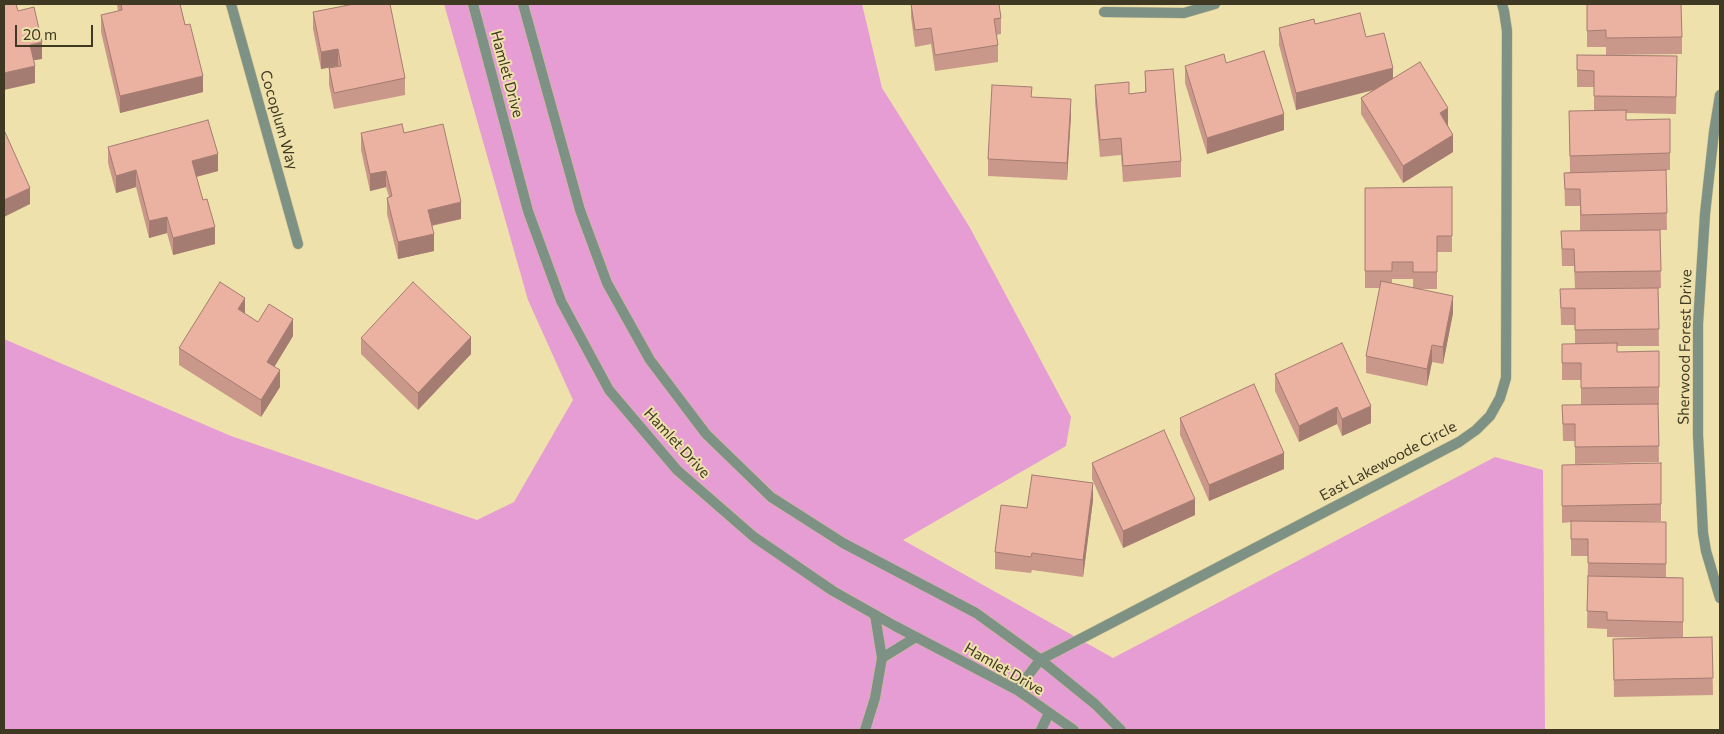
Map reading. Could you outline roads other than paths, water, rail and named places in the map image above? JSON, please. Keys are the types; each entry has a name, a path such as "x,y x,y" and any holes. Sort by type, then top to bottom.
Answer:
{"street":[{"name":"Cocoplum Way","path":"231,4 298,244"},
{"name":"Hamlet Drive","path":"473,4 528,211 561,301 609,390 677,470 754,537 833,591 1018,690 1074,730"},
{"name":"Hamlet Drive","path":"523,4 580,210 608,283 650,360 706,434 771,497 843,543 976,613 1040,660 1095,704 1121,730"},
{"path":"1104,12 1184,14 1215,4"},
{"name":"East Lakewoode Circle","path":"1018,690 1040,660 1459,442 1476,430 1490,416 1500,398 1506,378 1507,31 1502,4"},
{"name":"Sherwood Forest Drive","path":"1720,96 1705,214 1698,324 1698,435 1703,533 1706,551 1720,598"},
{"path":"865,730 875,698 882,658 875,615"},
{"path":"882,658 916,637"},
{"path":"1041,730 1050,713"}]}
